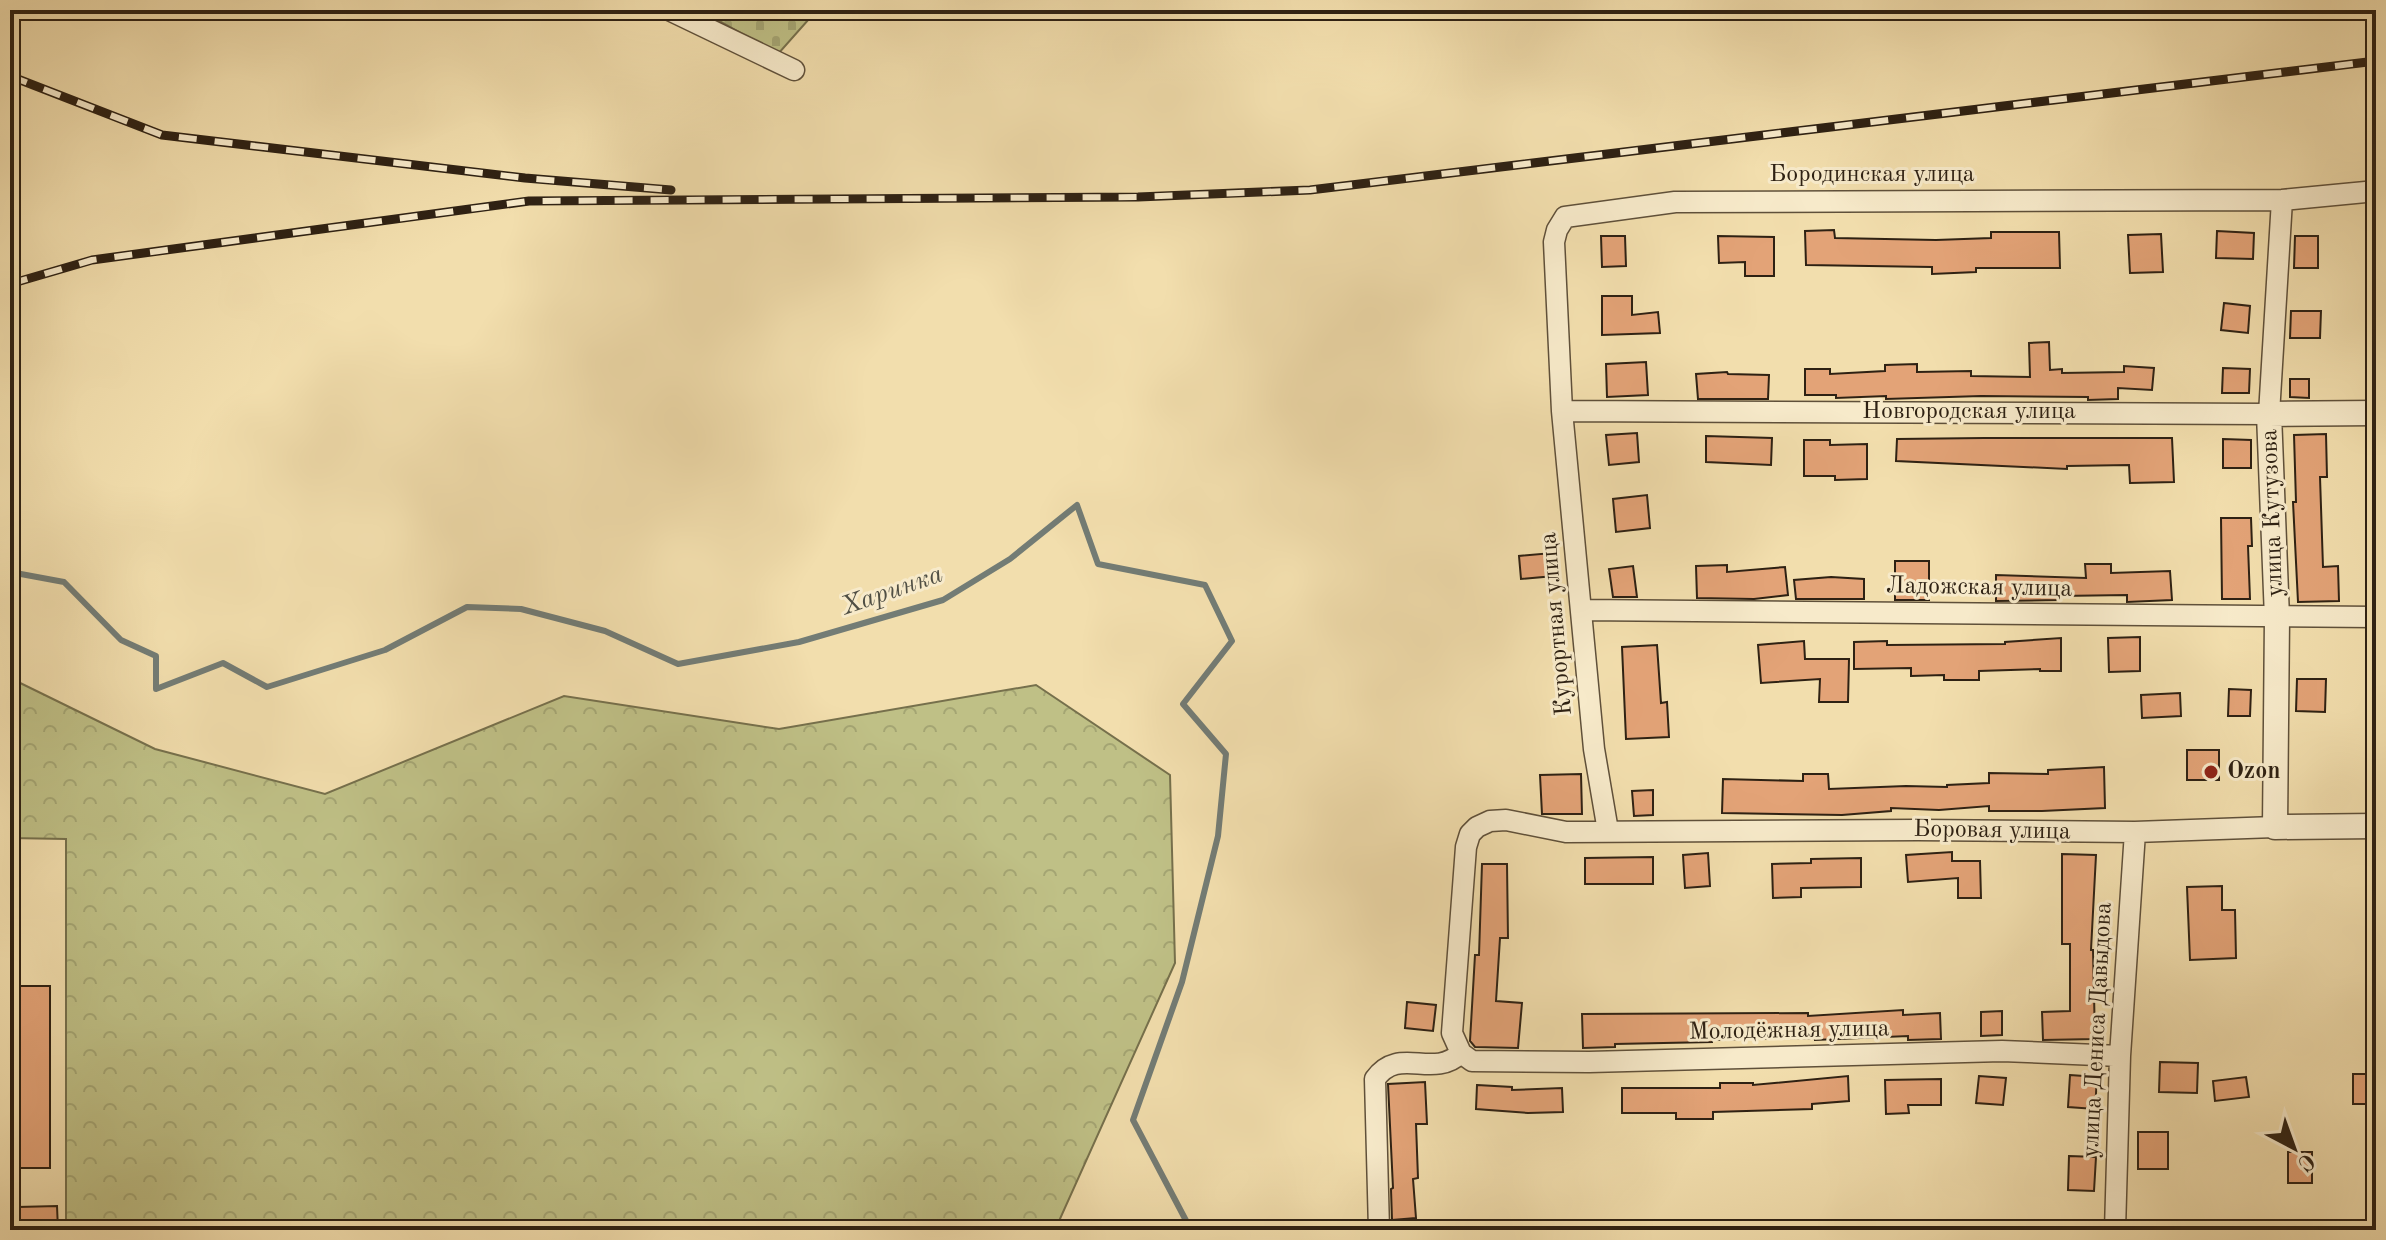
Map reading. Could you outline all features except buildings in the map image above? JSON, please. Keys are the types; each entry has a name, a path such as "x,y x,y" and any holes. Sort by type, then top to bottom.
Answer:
{"street":[{"path":"669,10 794,70"},
{"name":"Бородинская улица","path":"1562,411 1554,242 1565,217 1675,202 2282,200 2376,191"},
{"name":"улица Кутузова","path":"2275,827 2277,618 2269,414 2282,200"},
{"name":"Новгородская улица","path":"1562,411 2376,413"},
{"name":"Курортная улица","path":"1562,411 1594,749 1608,831"},
{"name":"Ладожская улица","path":"1582,610 2376,617"},
{"name":"Боровая улица","path":"1461,1053 1452,1033 1466,847 1470,834 1490,821 1506,820 1566,832 2135,832 2376,826"},
{"name":"улица Дениса Давыдова","path":"2115,1230 2120,1056 2135,832"},
{"name":"Молодёжная улица","path":"1461,1053 1472,1061 1589,1062 2002,1051 2120,1056"},
{"path":"1379,1230 1375,1079 1390,1064 1438,1065 1461,1053"}],"green space":[{"path":"700,10 817,10 778,54"},
{"path":"10,678 155,749 325,794 564,696 779,729 1036,685 1170,775 1175,963 1055,1230 66,1230 66,839 10,838"}],"waterway":[{"name":"Харинка","path":"10,572 64,582 121,640 156,656 156,689 223,663 267,687 385,650 467,607 521,609 605,631 678,664 799,642 943,600 1010,559 1077,505 1098,564 1205,585 1232,641 1183,704 1226,754 1218,836 1182,982 1133,1120 1191,1230"}],"railway":[{"path":"10,284 92,260 529,201 1138,197 1310,190 2376,61"},
{"path":"10,76 162,135 525,178 671,190"}],"place":[{"name":"Ozon","path":"2211,772"}]}
